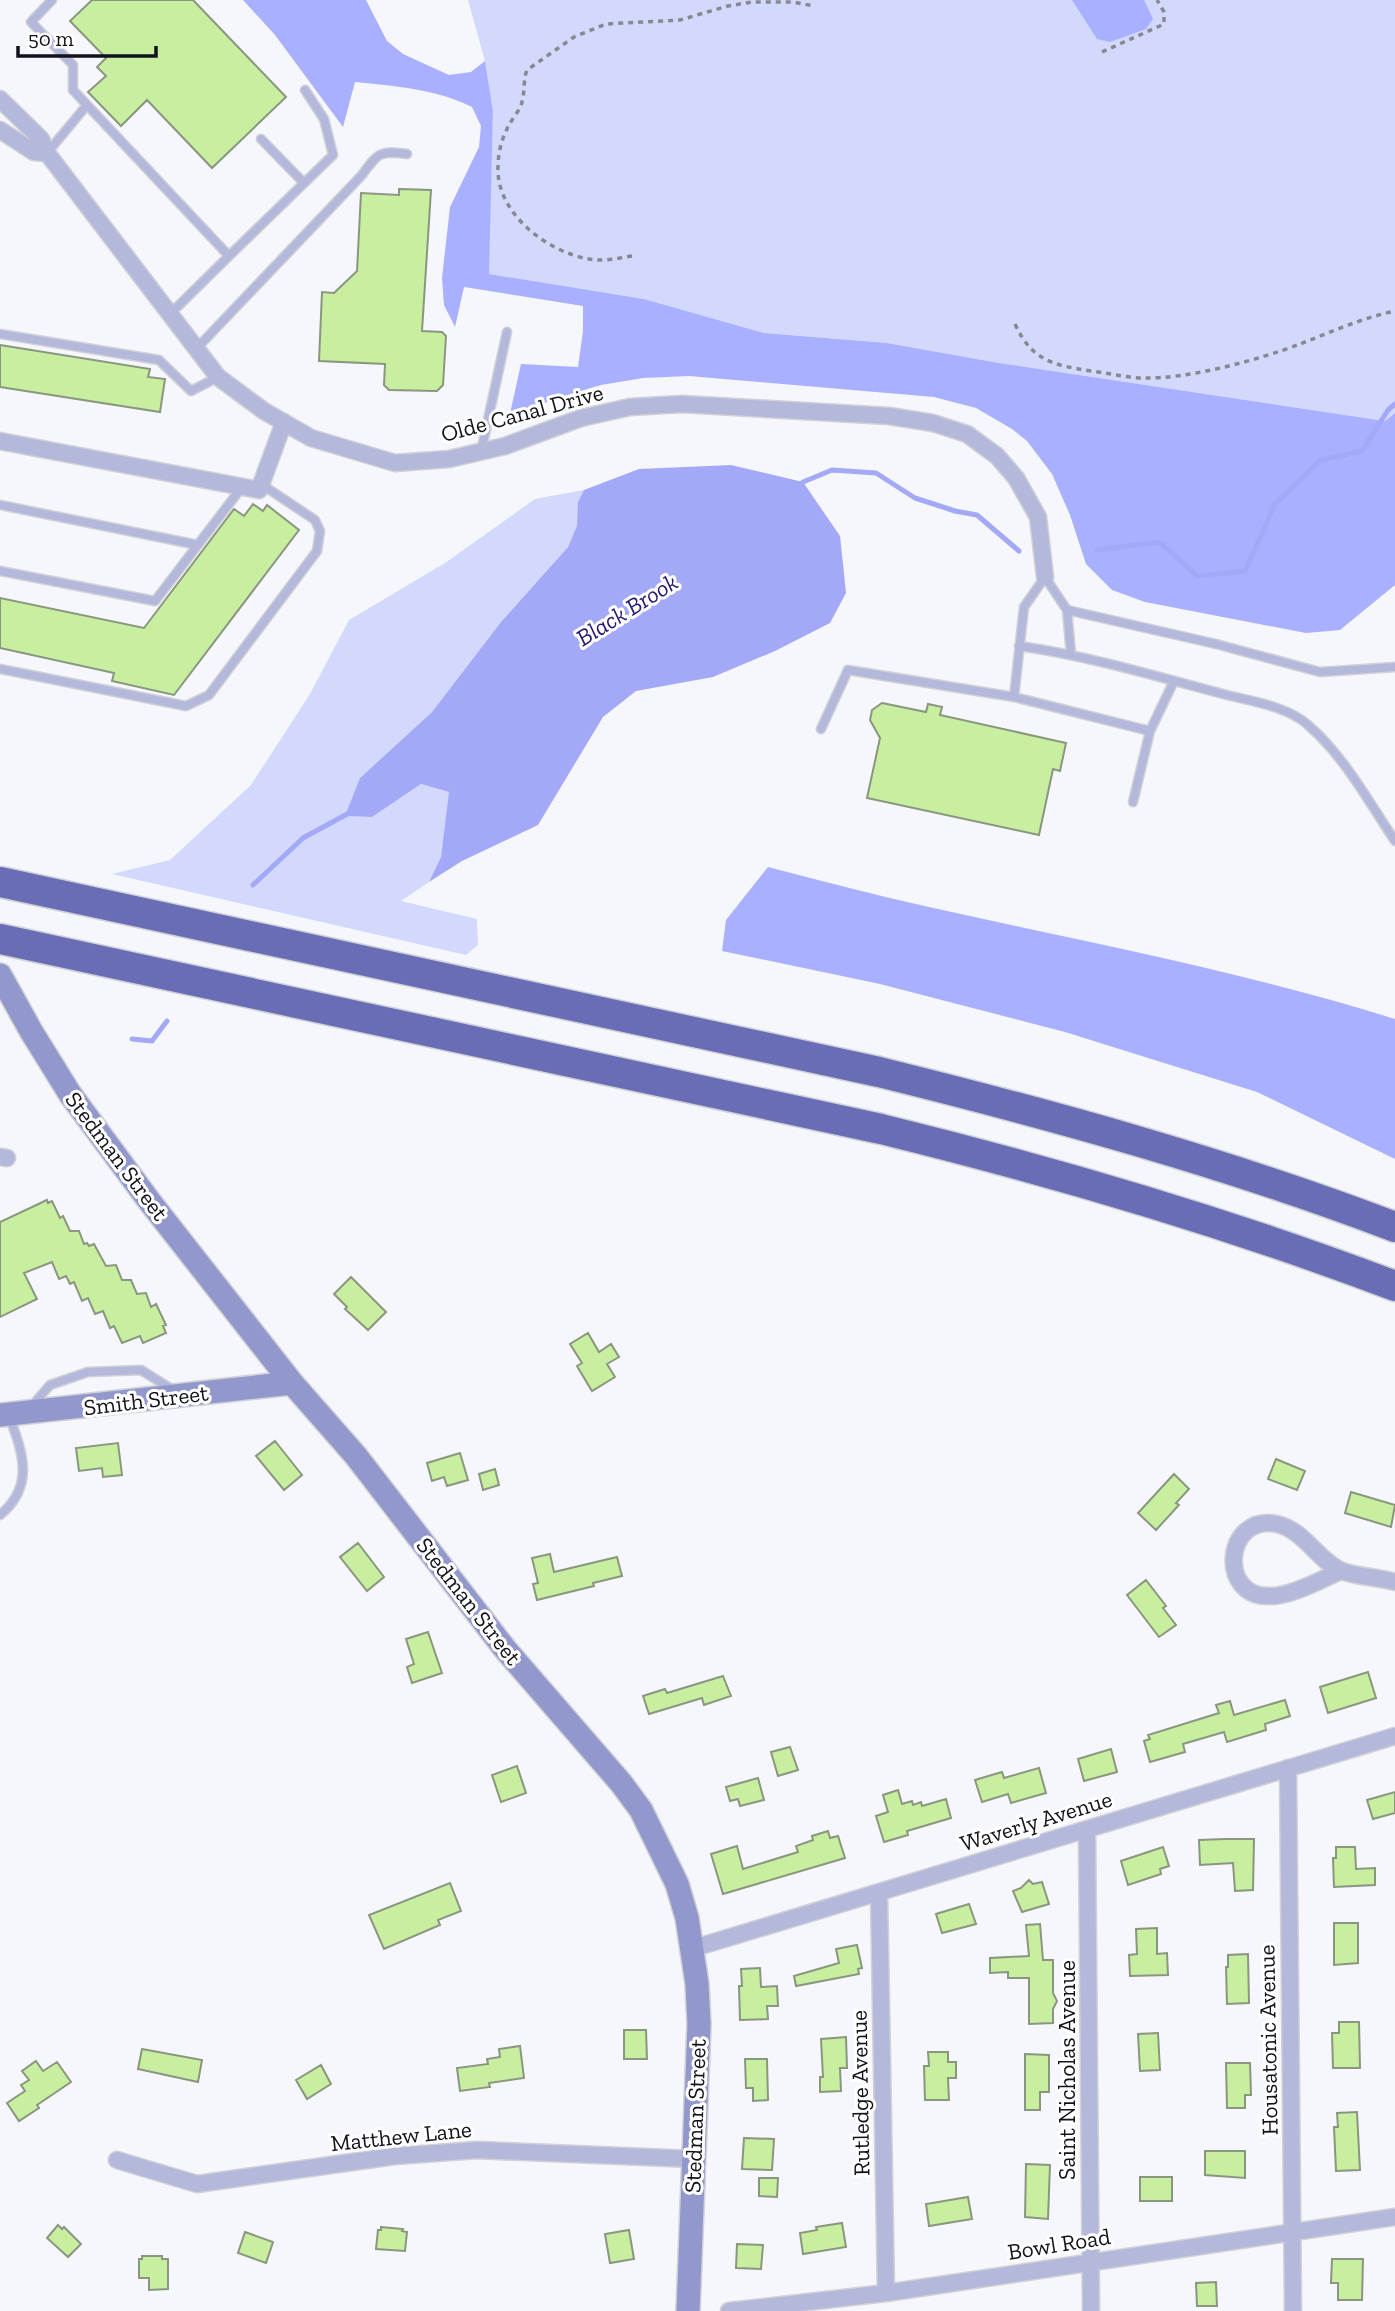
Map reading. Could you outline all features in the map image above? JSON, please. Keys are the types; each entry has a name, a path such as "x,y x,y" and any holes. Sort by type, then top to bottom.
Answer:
{"highway":[{"path":"0,882 892,1075 1138,1141 1395,1227"},
{"path":"0,939 933,1142 1140,1198 1395,1286"}],"main road":[{"name":"Stedman Street","path":"0,975 50,1063 94,1129 292,1383 356,1456 505,1649 642,1811 677,1884 687,1919 697,1984 699,2024 688,2311"},
{"name":"Smith Street","path":"11,1414 292,1383"}],"street":[{"name":"Olde Canal Drive","path":"0,99 41,139 47,153 218,377 264,411 311,438 395,463 449,459 481,452 581,418 630,407 682,404 888,416 933,423 967,434 997,456 1016,478 1038,517 1045,577"},
{"path":"0,130 34,152 47,153"},
{"path":"0,441 259,490 284,422"},
{"path":"1342,1571 1283,1594 1268,1597 1240,1582 1234,1567 1234,1551 1241,1537 1254,1527 1277,1524 1291,1530 1342,1571 1395,1582"},
{"name":"Waverly Avenue","path":"691,1949 1395,1736"},
{"name":"Housatonic Avenue","path":"1288,1768 1293,2311"},
{"name":"Saint Nicholas Avenue","path":"1087,1829 1091,2311"},
{"name":"Rutledge Avenue","path":"879,1892 886,2293"},
{"name":"Matthew Lane","path":"117,2160 197,2184 395,2156 477,2150 693,2159"},
{"name":"Bowl Road","path":"729,2311 886,2293 1395,2217"}],"lane":[{"path":"52,0 30,22 73,65 73,90 229,256"},
{"path":"170,314 333,155 324,119 305,90"},
{"path":"47,153 87,105"},
{"path":"261,139 304,183"},
{"path":"197,348 362,175 376,156 388,152 407,155"},
{"path":"481,452 507,332"},
{"path":"0,334 159,360 191,391 218,377"},
{"path":"0,669 186,706 209,695 317,551 320,531 315,520 261,484"},
{"path":"0,571 155,601 242,487"},
{"path":"0,505 198,545"},
{"path":"1014,697 1024,607 1045,577 1067,610 1071,654"},
{"path":"1067,610 1216,644 1320,672 1395,667"},
{"path":"1019,646 1071,654 1174,681 1285,712 1307,723 1335,753 1395,841"},
{"path":"821,729 848,670 1014,697 1150,731"},
{"path":"1133,802 1150,731 1174,681"},
{"path":"0,1515 20,1492 22,1477 23,1452 11,1414 50,1385 88,1372 141,1370 182,1396"}],"path":[{"path":"1102,52 1164,24 1164,12 1157,0"},
{"path":"632,256 598,260 575,256 542,240 510,207 499,181 499,158 502,142 522,101 527,70 574,37 606,24 680,20 752,2 793,2 814,6"},
{"path":"1015,324 1023,342 1042,358 1081,369 1143,378 1167,377 1228,366 1395,311"}],"shaded area":[{"path":"243,0 366,0 387,41 403,54 449,75 471,72 485,61 493,111 489,274 644,299 764,333 887,343 999,363 1385,421 1395,413 1395,585 1340,630 1306,633 1145,602 1112,590 1086,564 1070,515 1052,474 1027,441 976,408 934,397 689,376 643,378 601,385 557,398 509,418 521,364 578,367 583,306 464,287 455,327 444,305 442,278 450,207 479,147 481,126 472,107 430,92 355,82 343,127 275,35"},
{"path":"468,0 1395,0 1395,413 1385,421 999,363 887,343 764,333 644,299 488,274 493,111 485,61"},
{"path":"1072,0 1144,0 1153,19 1146,29 1110,42 1097,39"},
{"path":"584,490 578,502 578,526 568,547 501,622 432,712 360,778 346,816 372,817 421,784 450,792 441,857 429,882 401,901 477,919 478,945 466,955 112,874 170,860 251,785 310,694 349,620 445,563 535,499"},
{"path":"768,867 909,902 1279,986 1395,1019 1395,1159 1257,1092 1065,1032 880,984 722,951 726,920"}],"water":[{"path":"731,465 803,482 840,536 846,593 830,623 775,651 713,677 636,691 603,717 538,825 462,861 429,882 441,857 449,792 421,784 372,817 345,816 360,778 432,712 501,622 568,547 577,526 578,502 584,490 639,469"}],"building":[{"path":"92,0 193,0 286,97 212,168 147,100 121,126 88,92 106,76 97,67 106,58 70,21"},
{"path":"399,189 431,190 422,331 442,332 446,336 443,385 437,391 389,390 384,385 385,364 319,361 322,292 334,293 357,271 361,193 399,195"},
{"path":"0,345 150,369 148,377 165,379 160,412 0,387"},
{"path":"253,504 263,511 267,505 299,530 174,695 112,681 114,673 0,648 0,598 144,628 234,509 244,516"},
{"path":"882,703 926,712 928,704 942,707 940,715 1066,743 1060,771 1053,769 1039,835 867,798 880,738 870,720 872,710"},
{"path":"47,1200 48,1203 52,1201 70,1231 79,1231 84,1244 94,1244 106,1266 116,1265 122,1280 131,1280 137,1294 146,1293 151,1307 156,1304 166,1325 163,1326 166,1333 143,1343 140,1336 122,1343 114,1326 110,1328 103,1311 95,1314 88,1298 82,1301 74,1282 70,1284 66,1276 59,1279 52,1262 24,1273 37,1299 0,1317 0,1222"},
{"path":"351,1277 386,1312 368,1330 345,1309 347,1307 334,1294"},
{"path":"588,1333 599,1352 611,1344 619,1357 607,1364 615,1377 592,1391 577,1366 582,1363 570,1344"},
{"path":"275,1441 302,1475 284,1490 256,1456"},
{"path":"118,1443 122,1475 103,1477 102,1468 79,1471 76,1448"},
{"path":"460,1453 468,1480 447,1486 444,1477 432,1481 427,1463"},
{"path":"1276,1459 1305,1471 1297,1490 1268,1479"},
{"path":"495,1469 499,1485 483,1490 479,1474"},
{"path":"1174,1474 1189,1489 1176,1503 1179,1505 1156,1530 1138,1513"},
{"path":"1351,1492 1395,1505 1391,1527 1345,1513"},
{"path":"358,1543 384,1577 367,1591 340,1557"},
{"path":"550,1554 554,1572 617,1557 622,1576 537,1600 533,1584 538,1583 532,1558"},
{"path":"1146,1580 1166,1606 1163,1608 1176,1625 1159,1637 1127,1595"},
{"path":"428,1632 442,1673 412,1683 407,1667 414,1664 406,1639"},
{"path":"1368,1672 1376,1698 1328,1713 1320,1687"},
{"path":"723,1676 731,1696 704,1705 702,1698 649,1714 643,1696 665,1689 667,1693"},
{"path":"1285,1700 1290,1716 1265,1724 1266,1730 1227,1742 1224,1732 1183,1744 1185,1752 1150,1762 1144,1741 1150,1739 1148,1735 1219,1713 1216,1705 1230,1701 1234,1715"},
{"path":"790,1747 798,1770 778,1776 771,1752"},
{"path":"1111,1749 1117,1772 1084,1781 1078,1759"},
{"path":"517,1766 526,1793 501,1802 492,1775"},
{"path":"1039,1768 1046,1793 1011,1803 1008,1794 982,1802 975,1780 1002,1772 1004,1778"},
{"path":"758,1778 764,1800 740,1806 738,1799 730,1801 726,1787"},
{"path":"898,1790 902,1804 912,1801 913,1805 921,1802 922,1806 946,1799 951,1818 907,1831 908,1835 884,1842 876,1816 888,1812 883,1795"},
{"path":"1395,1792 1395,1813 1373,1819 1367,1800"},
{"path":"828,1831 830,1838 838,1836 845,1858 723,1894 711,1854 737,1846 743,1869 798,1852 796,1846 813,1840 812,1836"},
{"path":"1254,1839 1253,1890 1235,1891 1233,1863 1200,1865 1199,1840"},
{"path":"1163,1847 1169,1866 1160,1869 1161,1874 1128,1885 1121,1861"},
{"path":"1336,1847 1355,1847 1356,1869 1375,1868 1375,1885 1334,1887 1333,1858 1336,1858"},
{"path":"1029,1880 1033,1884 1042,1882 1049,1904 1022,1912 1013,1891"},
{"path":"450,1883 461,1911 438,1920 440,1925 384,1949 369,1915"},
{"path":"969,1904 976,1924 942,1933 936,1914"},
{"path":"1334,1923 1358,1923 1358,1963 1334,1965"},
{"path":"1040,1924 1043,1960 1053,1960 1053,1993 1057,2001 1053,2009 1053,2023 1029,2024 1029,1978 1008,1978 1008,1972 990,1973 990,1958 1029,1956 1026,1925"},
{"path":"1157,1928 1157,1954 1167,1953 1168,1975 1130,1976 1129,1955 1137,1954 1136,1929"},
{"path":"857,1945 862,1968 858,1969 859,1974 796,1986 794,1976 839,1963 836,1949"},
{"path":"1248,1954 1249,2003 1227,2004 1228,1955"},
{"path":"760,1968 761,1987 777,1986 778,2006 767,2006 768,2019 740,2020 741,1969"},
{"path":"1339,2022 1359,2022 1360,2068 1333,2068 1332,2033 1339,2033"},
{"path":"624,2030 646,2030 647,2059 624,2059"},
{"path":"1158,2033 1160,2070 1140,2071 1138,2034"},
{"path":"846,2037 847,2068 840,2068 841,2091 820,2092 820,2077 823,2077 821,2039"},
{"path":"520,2046 524,2078 460,2091 457,2068 488,2064 487,2059 500,2057 499,2049"},
{"path":"142,2049 202,2060 198,2082 138,2069"},
{"path":"928,2052 948,2052 948,2062 956,2062 956,2078 948,2078 949,2100 925,2100 924,2066 929,2066"},
{"path":"1025,2054 1049,2055 1049,2092 1040,2092 1040,2110 1025,2110"},
{"path":"745,2059 767,2059 768,2100 753,2101 753,2088 746,2088"},
{"path":"36,2061 43,2071 57,2062 71,2082 19,2121 7,2103 25,2091 21,2085 29,2080 22,2071"},
{"path":"1226,2063 1250,2063 1251,2095 1245,2095 1245,2108 1227,2108"},
{"path":"321,2065 331,2084 307,2099 296,2080"},
{"path":"1357,2112 1360,2170 1336,2171 1334,2127 1338,2127 1337,2113"},
{"path":"744,2138 774,2139 772,2170 742,2169"},
{"path":"1205,2151 1245,2151 1245,2178 1205,2175"},
{"path":"1026,2164 1050,2165 1048,2219 1025,2217"},
{"path":"1140,2177 1172,2177 1172,2201 1140,2201"},
{"path":"759,2178 778,2178 777,2197 759,2196"},
{"path":"968,2197 972,2219 929,2226 926,2204"},
{"path":"842,2223 846,2247 803,2254 800,2233 817,2230 816,2227"},
{"path":"58,2225 62,2229 64,2227 81,2244 68,2257 47,2238"},
{"path":"381,2227 403,2229 402,2231 407,2232 405,2251 376,2249 378,2230 381,2230"},
{"path":"629,2230 634,2259 610,2263 605,2234"},
{"path":"245,2232 273,2242 266,2263 238,2253"},
{"path":"737,2244 763,2245 761,2269 736,2268"},
{"path":"142,2256 162,2256 162,2259 168,2259 168,2289 149,2290 149,2278 139,2278 139,2259 142,2259"},
{"path":"1332,2259 1363,2259 1362,2300 1338,2300 1338,2283 1331,2283"},
{"path":"1216,2282 1217,2306 1197,2306 1196,2283"}],"waterway":[{"name":"Black Brook","path":"1097,550 1159,542 1198,576 1245,571 1275,504 1321,460 1362,451 1388,410 1395,404"},
{"name":"Black Brook","path":"800,486 803,482 832,470 876,473 915,498 977,515 1019,551"},
{"name":"Black Brook","path":"253,885 303,838 351,812"},
{"name":"Black Brook","path":"132,1039 152,1041 167,1021"}]}
